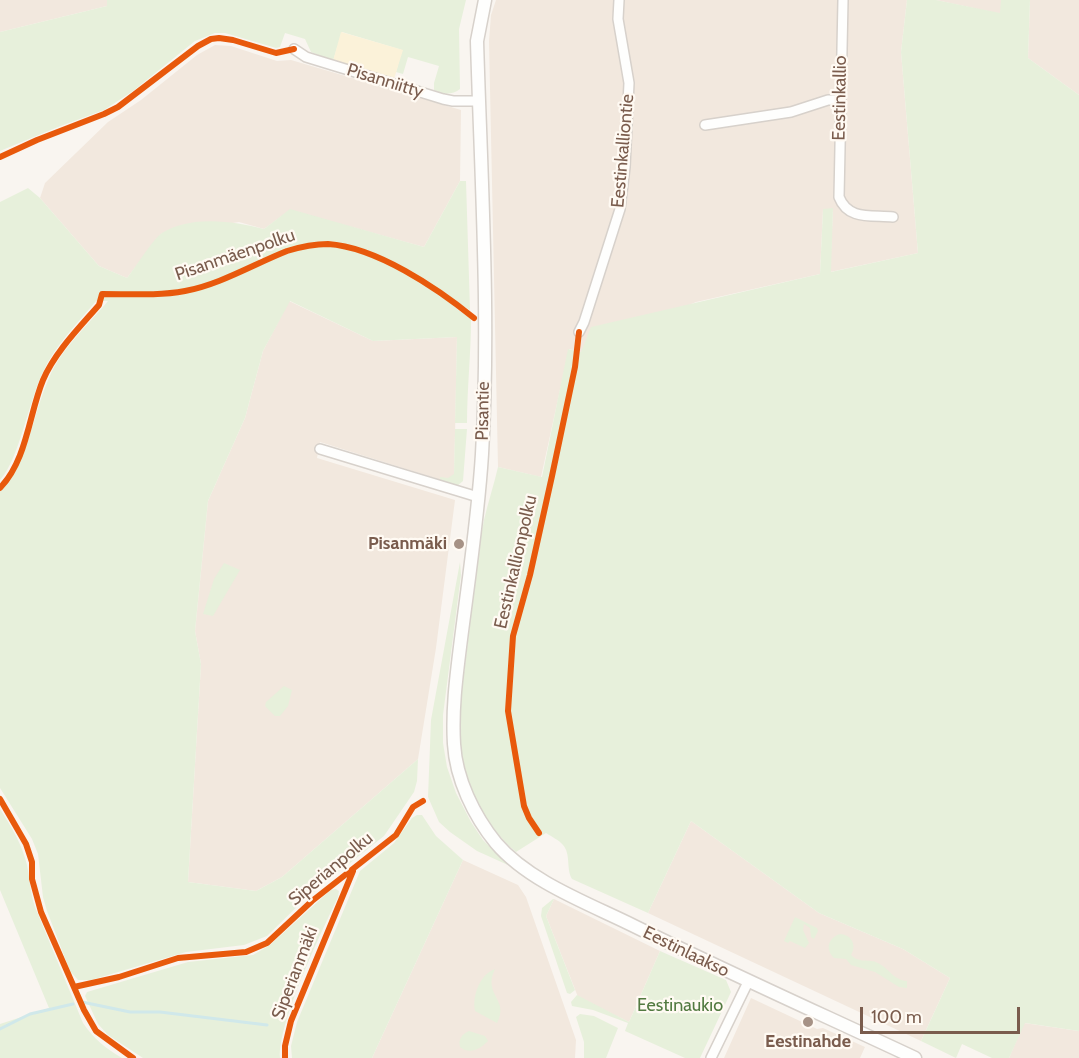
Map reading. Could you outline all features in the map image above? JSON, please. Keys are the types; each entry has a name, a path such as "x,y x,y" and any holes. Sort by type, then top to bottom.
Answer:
{"street":[{"name":"Pisantie","path":"478,817 462,782 454,746 454,725 455,694 482,451 485,323 477,41 485,0"},
{"name":"Eestinkalliontie","path":"579,332 620,210 626,167 629,83 618,19 619,0"},
{"name":"Eestinkallio","path":"843,0 839,100 839,197 842,206 848,212 892,217"},
{"name":"Pisanniitty","path":"294,49 306,57 434,96 453,101 478,101"},
{"path":"705,125 771,116 828,100 839,100"},
{"path":"320,449 478,497"},
{"name":"Eestinlaakso","path":"478,817 497,844 525,869 566,892 748,982 915,1058"},
{"path":"711,1058 748,982"}],"shaded area":[{"path":"0,0 107,0 107,6 0,32"},
{"path":"496,0 907,0 901,52 918,253 830,272 833,209 823,209 820,274 696,302 581,352 569,349 541,477 498,467 489,41 491,15"},
{"path":"936,0 1001,0 1001,14"},
{"path":"1030,0 1079,0 1079,95 1028,58"},
{"path":"215,45 231,46 277,61 291,60 461,110 460,181 424,247 290,210 264,229 239,222 161,234 127,278 99,266 40,198 45,183 108,122 141,100 197,55"},
{"path":"289,301 373,341 457,337 454,484 320,442 317,458 455,500 436,648 418,759 282,877 256,891 188,882 201,664 195,631 208,501 245,418 263,351"},
{"path":"691,821 819,913 903,949 950,978 921,1041 648,913"},
{"path":"463,860 518,885 526,897 576,1040 575,1058 372,1058"},
{"path":"554,899 660,951 629,1022 578,997 546,916"},
{"path":"751,998 817,1029 823,1028 865,1047 860,1058 724,1058"},
{"path":"1024,1023 1079,1031 1079,1058 1009,1058"}],"green space":[{"path":"107,0 466,0 459,29 460,89 447,94 434,90 439,66 408,57 403,74 396,72 402,50 342,32 333,61 311,52 305,39 285,33 280,47 276,48 225,33 215,33 195,41 133,91 104,110 0,151 0,32 107,6"},
{"path":"907,0 936,0 1000,13 1001,0 1030,0 1028,58 1079,95 1079,1031 1025,1023 1009,1058 992,1058 962,1044 956,1058 921,1041 950,978 903,949 819,913 691,821 648,913 572,879 563,845 546,833 516,852 495,830 478,804 467,776 461,746 461,698 476,569 484,520 498,467 542,477 568,349 581,352 591,327 820,274 823,209 833,208 831,272 918,253 901,52"},
{"path":"460,181 466,181 470,310 454,301 457,309 471,319 467,423 455,423 457,337 373,341 290,301 263,351 245,418 208,501 195,631 201,664 188,882 256,891 282,877 418,759 414,792 384,836 306,898 267,936 244,945 186,952 91,980 78,980 70,971 47,911 38,854 32,839 0,788 0,492 18,466 54,367 68,347 108,301 96,301 60,343 48,362 38,384 13,459 0,480 0,202 28,188 40,198 99,266 127,278 158,236 173,227 212,221 264,229 290,209 424,247"},
{"path":"455,429 467,429 463,481 457,486 440,481 440,477 448,478 454,474"},
{"path":"460,562 461,575 443,715 443,743 447,767 456,793 471,822 483,840 508,865 477,851 450,832 439,822 428,797 431,720"},
{"path":"224,563 240,570 213,616 203,614 214,579"},
{"path":"284,686 292,690 288,706 280,716 275,716 265,706 266,702"},
{"path":"0,809 22,850 35,907 83,1023 100,1043 122,1058 0,1058 0,1024 49,1008 0,890"},
{"path":"422,815 436,836 463,860 372,1058 292,1058 291,1046 297,1022 360,871 394,843 412,818"},
{"path":"331,890 339,891 338,897 293,1001 281,1042 280,1058 143,1058 108,1035 98,1024 85,996 87,992 188,962 253,955 270,945"},
{"path":"553,899 546,916 575,990 570,994 567,993 541,916 542,908"},
{"path":"795,917 817,928 818,931 814,939 811,937 810,928 804,924 803,930 809,943 805,948 790,941 788,943 784,941"},
{"path":"840,934 848,936 852,941 854,948 851,955 854,958 882,965 898,979 907,981 907,988 899,987 875,972 851,965 846,959 834,958 829,951 829,944"},
{"name":"Eestinaukio","path":"660,951 726,980 731,992 700,1058 685,1058 625,1031 628,1023 593,1010 572,1006 571,1002 577,995 629,1022"},
{"path":"495,969 492,985 500,1008 497,1023 475,1011 474,1005 478,986 485,976"},
{"path":"580,1014 594,1016 618,1028 606,1058 584,1058 584,1042 576,1017"},
{"path":"469,1031 485,1036 488,1041 475,1050 467,1051 460,1047 460,1039"}],"sand":[{"path":"341,32 403,50 394,79 333,61"}],"waterway":[{"path":"82,1002 130,1012 160,1012 267,1025"},
{"path":"0,1029 30,1014 73,1004"}],"cycle path":[{"path":"0,157 118,107 198,46 211,39 233,40 276,53 294,49"},
{"name":"Pisanmäenpolku","path":"0,488 9,477 22,450 38,393 48,370 68,341 99,305 102,294 154,294 185,291 224,279 287,251 328,244 347,247 386,261 424,282 474,318"},
{"name":"Eestinkallionpolku","path":"539,833 524,806 508,711 513,636 530,575 552,476 575,367 579,332"},
{"path":"0,799 26,844 32,862 32,879 41,912 84,1010 96,1031 133,1058"},
{"name":"Siperianpolku","path":"74,987 119,977 178,958 246,952 267,943 312,901 396,835 413,807 423,801"},
{"name":"Siperianpolku","path":"285,1058 285,1046 291,1021 353,871"}],"place":[{"name":"Pisanmäki","path":"459,544"},
{"name":"Eestinahde","path":"808,1022"}]}
